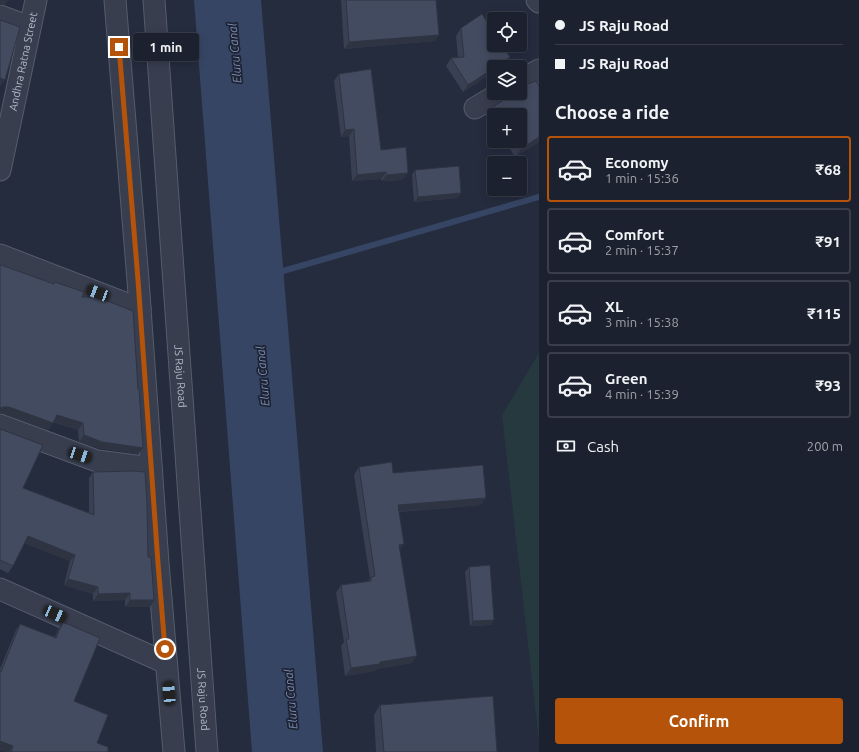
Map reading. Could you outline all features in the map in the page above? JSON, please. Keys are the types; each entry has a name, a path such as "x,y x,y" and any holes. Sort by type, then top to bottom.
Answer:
{"street":[{"name":"Andhra Ratna Street","path":"0,170 36,0"},
{"path":"115,0 174,752"},
{"name":"JS Raju Road","path":"154,0 207,752"},
{"path":"0,16 30,27"},
{"path":"527,77 539,70"},
{"path":"475,108 488,100"},
{"path":"0,255 140,309"},
{"path":"0,425 97,461 151,468"},
{"path":"0,589 166,663"}],"shaded area":[{"path":"539,353 539,741 502,415"}],"water":[{"name":"Eluru Canal","path":"194,0 261,0 323,752 252,752"}],"building":[{"path":"346,0 436,0 439,35 349,42"},
{"path":"482,14 487,22 487,52 507,52 510,57 506,60 487,60 487,73 468,85 451,58 464,57 461,28"},
{"path":"0,20 20,27 5,80 0,78"},
{"path":"371,69 381,150 406,147 408,173 386,175 386,172 357,175 354,129 345,130 339,74"},
{"path":"536,81 539,86 539,137 527,145 527,108 495,108 494,106 504,100 527,100 527,84"},
{"path":"459,166 461,193 418,197 415,170"},
{"path":"1,265 54,284 55,282 84,292 82,297 97,297 133,311 143,448 102,442 84,435 83,423 57,415 53,423 9,407 0,408"},
{"path":"0,429 43,445 23,488 94,515 93,472 145,472 148,557 151,557 154,600 130,600 130,593 98,594 98,587 68,579 75,555 28,536 13,566 0,560"},
{"path":"392,462 393,473 483,465 486,498 398,505 404,544 399,545 417,656 380,662 380,664 351,668 346,639 349,639 341,585 371,581 371,577 375,576 359,467"},
{"path":"490,565 494,620 473,621 469,567"},
{"path":"63,622 100,638 74,701 108,715 97,743 108,747 108,752 11,752 13,746 0,741 0,671 1,672 20,624 56,638"},
{"path":"493,696 497,752 384,752 380,705"}],"waterway":[{"path":"276,273 539,197"}],"route":[{"path":"119,47 165,649"}]}
